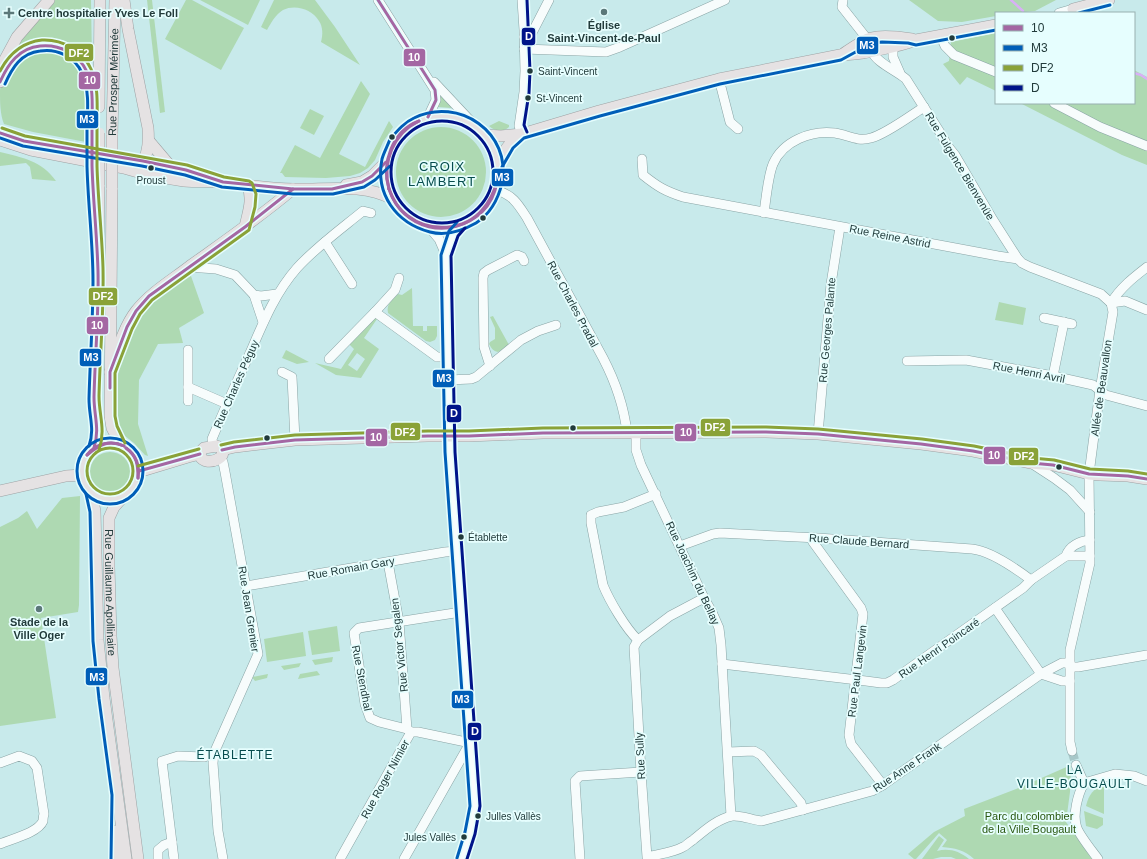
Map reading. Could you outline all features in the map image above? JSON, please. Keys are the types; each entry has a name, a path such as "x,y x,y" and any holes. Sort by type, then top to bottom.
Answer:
{"main road":[{"path":"0,69 17,37 49,0"},
{"name":"Rue Prosper Mérimée","path":"94,448 98,431 94,405 98,258 95,132 100,0"},
{"name":"Rue Prosper Mérimée","path":"110,372 114,0"},
{"path":"124,0 128,29 148,128 149,141 143,161 139,166 124,168"},
{"path":"1073,9 1085,3 1109,0"},
{"path":"482,132 494,149 498,165 498,178 496,190 488,205 476,217 461,225 445,229 422,225 399,209 392,199 387,182 386,162 395,141 404,131 415,123 428,118 446,116 463,120 482,132 501,136 522,134 719,79 840,55 870,53 916,40 995,26"},
{"path":"840,55 877,38 909,38 916,40"},
{"path":"877,38 889,40 893,47"},
{"path":"870,53 877,38"},
{"path":"0,82 9,64 23,51 38,46 47,45 55,46 69,52 82,62 91,82 95,132"},
{"path":"0,133 24,141 143,161 186,170 223,182"},
{"path":"498,165 509,145 522,134"},
{"path":"0,140 30,150 184,181 223,182 248,186 293,189 373,191 392,199"},
{"path":"149,141 171,167"},
{"path":"332,189 362,182 372,176 386,162"},
{"path":"244,227 250,206 251,194 248,186"},
{"path":"121,445 112,428 110,416 110,372 126,327 136,311 149,296 244,227 293,189"},
{"path":"139,471 200,454 204,448 218,452 241,447 295,440 543,433 766,432 818,434 936,446 973,451 1031,463 1053,465 1089,474 1128,476 1147,479"},
{"path":"112,443 121,445 134,455 138,463 138,479 135,486 123,497 115,500 106,500 91,493 87,488 82,475 82,467 88,453 94,448 102,444 112,443"},
{"path":"0,491 66,476 82,475"},
{"name":"Rue Guillaume Apollinaire","path":"91,493 95,511 98,640 105,706 126,859"},
{"name":"Rue Guillaume Apollinaire","path":"123,497 114,507 109,518 111,636 114,675 138,859"},
{"path":"116,859 117,795"}],"street":[{"path":"522,0 524,92 519,126 522,134"},
{"path":"524,37 533,31 549,0"},
{"path":"524,49 606,52 725,0"},
{"path":"844,0 842,7 877,38"},
{"path":"380,1 417,64 435,90 436,100 428,118"},
{"path":"1062,12 1073,9"},
{"path":"940,35 945,46 954,55 995,72"},
{"name":"Rue Fulgence Bienvenüe","path":"893,47 893,57 900,73"},
{"name":"Rue Fulgence Bienvenüe","path":"870,53 900,73 906,79 947,146 955,155 1018,259"},
{"path":"417,64 482,132"},
{"path":"719,79 730,122 738,130"},
{"path":"1056,104 1100,127 1147,146"},
{"path":"764,213 773,165 790,144 806,135 821,132 836,133 859,140 871,138 882,134 924,107"},
{"name":"Rue Reine Astrid","path":"642,159 643,175 667,192 683,197 1018,259 1030,267 1101,294 1111,303"},
{"name":"Rue Charles Pradal","path":"496,190 507,194 518,203 527,218 612,375 631,433"},
{"name":"Rue Charles Péguy","path":"218,452 212,439 263,322 278,294 296,268 310,254 363,211 371,213"},
{"path":"461,225 454,233 446,255 449,436 474,806 470,833 462,859"},
{"path":"429,227 439,239 446,255"},
{"name":"Rue Georges Palante","path":"818,434 831,284 840,227"},
{"path":"325,242 352,284"},
{"path":"490,366 484,347 484,273 517,255 522,257 524,261"},
{"path":"188,267 216,269 235,275 254,295 263,322"},
{"path":"1111,303 1134,277 1147,267"},
{"path":"328,359 395,290 399,278"},
{"path":"254,295 261,296 278,294"},
{"path":"1111,303 1125,301 1147,310"},
{"name":"Allée de Beauvallon","path":"1072,751 1070,742 1070,650 1090,563 1089,474 1100,390 1113,312 1111,303"},
{"path":"375,312 437,357 448,357"},
{"path":"1044,318 1068,323 1053,376"},
{"path":"448,380 471,379 476,377 521,340 538,331 556,325"},
{"path":"188,350 188,401"},
{"name":"Rue Henri Avril","path":"907,361 966,360 1053,376 1093,385 1106,395 1147,406"},
{"path":"282,372 292,377 295,440"},
{"path":"188,387 227,404"},
{"name":"Rue Joachim du Bellay","path":"631,433 642,465 719,628 731,816"},
{"name":"Rue Jean Grenier","path":"214,753 258,654 225,472 223,462 218,452"},
{"path":"1031,463 1070,490 1090,512"},
{"path":"656,494 624,507 598,512 591,515 591,523 603,585 606,593 628,630 638,640 670,616 704,598"},
{"name":"Rue Claude Bernard","path":"680,546 713,534 720,533 812,537 980,550 988,553 1031,580"},
{"name":"Rue Paul Langevin","path":"812,537 813,542 861,608 863,614 848,735 849,740 883,785"},
{"name":"Rue Henri Poincaré","path":"722,664 887,683 995,608 1031,580 1066,556 1068,551 1081,541 1090,540"},
{"name":"Rue Romain Gary","path":"246,586 457,551"},
{"path":"1066,556 1090,556"},
{"name":"Rue Victor Segalen","path":"388,562 399,622 409,730"},
{"path":"995,608 1041,674 1062,681 1070,681"},
{"name":"Rue Stendhal","path":"409,730 370,718 365,704 354,634 359,628 461,612"},
{"name":"Rue Sully","path":"638,640 634,647 634,653 641,772 643,858 684,847 709,827 720,820 731,816"},
{"name":"Rue Anne Frank","path":"731,816 742,816 753,820 762,821 872,791 883,785 1041,674 1062,663 1078,667 1147,655"},
{"name":"Rue Roger Nimier","path":"340,859 409,730 466,742 471,746"},
{"path":"404,859 466,750 471,746"},
{"path":"728,752 754,751 762,755 801,803 803,810"},
{"path":"174,859 162,761 178,756 204,757 214,753"},
{"path":"214,753 212,764 218,831 223,859"},
{"path":"0,763 19,756 32,761 37,768 44,814 42,821 33,831 0,844"},
{"path":"1076,766 1084,783"},
{"path":"580,859 575,781 580,776 641,772"},
{"path":"1098,859 1077,828 1075,818 1079,793 1084,783 1115,774 1134,776 1147,781"},
{"path":"158,859 158,850 164,845 172,842"}],"green space":[{"path":"54,0 91,0 92,61 78,47 63,40 41,38 17,49 20,37"},
{"path":"147,0 152,0 165,112 160,113"},
{"path":"186,0 192,0 244,28 221,70 165,39"},
{"path":"200,0 260,0 248,25"},
{"path":"274,0 315,0 360,65 321,42 322,31 320,23 312,13 303,9 288,8 283,10 275,17 267,30 261,27"},
{"path":"909,0 1056,0 1035,11 995,12 995,16 962,22 938,21"},
{"path":"995,33 995,91 967,77 960,85 943,64 949,61 951,42"},
{"path":"40,51 53,51 65,55 75,63 82,73 86,83 86,142 33,132 4,124 1,112 1,85 10,69 19,60 28,54"},
{"path":"1135,71 1147,77 1147,165 1122,155 1022,104 1135,104"},
{"path":"361,81 370,94 339,154 365,167 389,121 393,127 383,142 375,160 368,168 360,173 350,176 326,178 285,177 282,173 280,173 295,145 320,158"},
{"path":"438,91 451,106 451,108 438,107 440,101"},
{"path":"310,109 324,116 314,135 300,128"},
{"path":"499,121 509,125 509,127 499,131 489,126"},
{"path":"441,127 458,130 473,140 483,155 486,172 483,189 473,204 458,214 441,217 424,214 409,204 399,189 396,172 399,155 409,140 424,130"},
{"path":"0,152 24,158 38,164 44,168 56,181 32,179 30,167 26,163 0,166"},
{"path":"191,276 204,313 179,328 183,343 158,344 139,380 138,424 148,456 145,455 122,433 118,422 118,375 124,340 143,307 175,282"},
{"path":"412,288 413,326 423,326 423,331 427,331 427,326 437,326 437,336 435,340 430,342 426,341 388,313 390,302 398,294 402,295"},
{"path":"999,302 1026,308 1023,325 995,320"},
{"path":"493,316 509,345 498,352 493,350 489,344 495,339 495,328 490,317"},
{"path":"374,319 377,319 364,338 379,349 361,378 336,375 315,363 341,369 354,349 349,344","holes":["357,353 365,359 357,371 348,365"]},
{"path":"286,350 309,362 297,364 282,358"},
{"path":"114,452 121,455 127,461 130,472 129,480 121,489 114,492 106,492 99,489 91,480 90,468 93,461 102,453"},
{"name":"Stade de la Ville Oger","path":"80,496 78,612 41,618 56,718 0,726 0,527 18,518 27,511 37,529 62,498"},
{"path":"337,626 340,651 312,655 308,631"},
{"path":"303,632 306,656 267,662 264,639"},
{"path":"333,657 332,662 315,665 312,660"},
{"path":"301,663 299,667 284,670 281,666"},
{"path":"317,671 320,675 298,679 300,674"},
{"path":"268,674 267,678 255,681 252,677"},
{"name":"Parc du colombier de la Ville Bougault","path":"1071,765 1070,792 1066,822 1092,859 974,859 967,853 959,850 942,847 947,840 939,833 916,859 908,854 934,832 965,816 964,809 1021,787"},
{"path":"1104,785 1104,814 1086,806 1092,792"},
{"path":"1084,811 1103,818 1103,825 1097,829 1086,826"},
{"path":"939,836 944,840 937,851 954,851 969,859 941,857 922,859"}],"waterway":[{"path":"1011,0 1023,11"},
{"path":"1135,73 1147,79"}],"tunnel":[{"path":"1072,751 1076,765"}],"transit line":[{"name":"10","path":"378,0 435,90 436,100 428,117"},
{"name":"D","path":"527,0 530,71 529,93 524,125 527,132"},
{"name":"M3","path":"1083,12 1110,5"},
{"name":"M3","path":"502,167 513,148 524,138 600,116 720,84 841,60 872,43 908,43 916,45 995,30"},
{"name":"DF2","path":"0,71 12,54 23,46 35,41 50,40 65,44 78,52 83,57 94,76 97,97 97,166 103,268 99,396 102,436 99,450"},
{"name":"10","path":"0,82 11,63 20,54 33,47 47,46 62,49 74,55 84,66 91,85 92,165 98,271 94,397 97,434 94,448"},
{"name":"M3","path":"5,84 14,67 22,58 33,52 46,50 59,52 75,62 82,73 86,85 88,105 88,195 93,281 89,399 92,434 89,446"},
{"name":"M3","path":"390,139 382,159 382,184 385,195 391,205 407,222 430,232 447,233 471,226 476,223 489,211 496,201 502,183 503,165 499,149 490,135 479,124 464,116 448,112 431,112 414,118 402,126 391,138"},
{"name":"10","path":"389,189 387,169 391,149 402,132 419,121"},
{"name":"10","path":"389,189 387,169 392,150 402,133 419,121"},
{"name":"D","path":"442,121 461,125 478,136 489,153 493,172 489,191 478,208 461,219 442,223 423,219 406,208 395,191 391,172 395,153 406,136 423,125 442,121"},
{"name":"DF2","path":"2,128 25,136 187,165 224,177 249,181 252,183 256,194 255,207 249,230 152,300 140,314 132,329 115,373 115,416 117,426 125,443"},
{"name":"10","path":"0,133 24,141 143,161 186,170 223,182 293,189 332,189 362,182 372,176 386,162"},
{"name":"M3","path":"0,138 23,146 142,166 185,175 222,187 293,194 333,194 364,187 375,180 390,166"},
{"name":"10","path":"389,189 392,197 402,211 408,216 426,225 447,227 467,222 476,216 488,203 497,182"},
{"name":"10","path":"389,189 395,203 405,214 416,222 429,227 442,228 456,226 470,221 482,212 492,198 497,182"},
{"name":"10","path":"110,388 110,372 127,327 136,311 149,296 245,227 293,189"},
{"name":"M3","path":"457,222 449,231 441,255 445,452 470,806 465,832 457,858"},
{"name":"D","path":"465,228 458,236 451,256 455,452 480,806 475,834 467,859"},
{"name":"DF2","path":"221,445 234,442 295,435 543,428 766,427 818,429 922,439 974,446 1032,458 1054,460 1090,469 1128,471 1147,474"},
{"name":"10","path":"222,450 235,447 295,440 543,433 766,432 818,434 921,444 973,451 1031,463 1053,465 1089,474 1128,476 1147,479"},
{"name":"M3","path":"103,438 117,438 129,443 138,452 143,464 143,471 141,484 134,495 117,504 103,504 91,499 82,490 77,478 77,464 82,452 91,443 103,438"},
{"name":"10","path":"87,455 99,445 114,443 124,446"},
{"name":"10","path":"87,455 104,444 114,443 124,446"},
{"name":"DF2","path":"110,448 123,452 129,458 133,471 129,484 123,490 110,494 97,490 91,484 87,471 91,458 97,452 110,448"},
{"name":"10","path":"126,448 135,457 138,465 138,478"},
{"name":"10","path":"126,448 135,458 138,469 138,478"},
{"name":"DF2","path":"138,466 199,449"},
{"name":"10","path":"139,471 200,454"},
{"name":"M3","path":"86,494 90,512 93,641 112,795 111,859"}],"place":[{"name":"Église Saint-Vincent-de-Paul","path":"604,12"},
{"name":"Centre hospitalier Yves Le Foll","path":"9,13"},
{"name":"Saint-Vincent","path":"530,71"},
{"name":"St-Vincent","path":"528,98"},
{"name":"Proust","path":"151,168"},
{"name":"Établette","path":"461,537"},
{"name":"Stade de la Ville Oger","path":"39,609"},
{"name":"Julles Vallès","path":"478,816"},
{"name":"Jules Vallès","path":"464,837"}],"district":[{"name":"CROIX LAMBERT","path":"442,174"},
{"name":"ÉTABLETTE","path":"235,755"},
{"name":"LA VILLE-BOUGAULT","path":"1075,777"}]}
